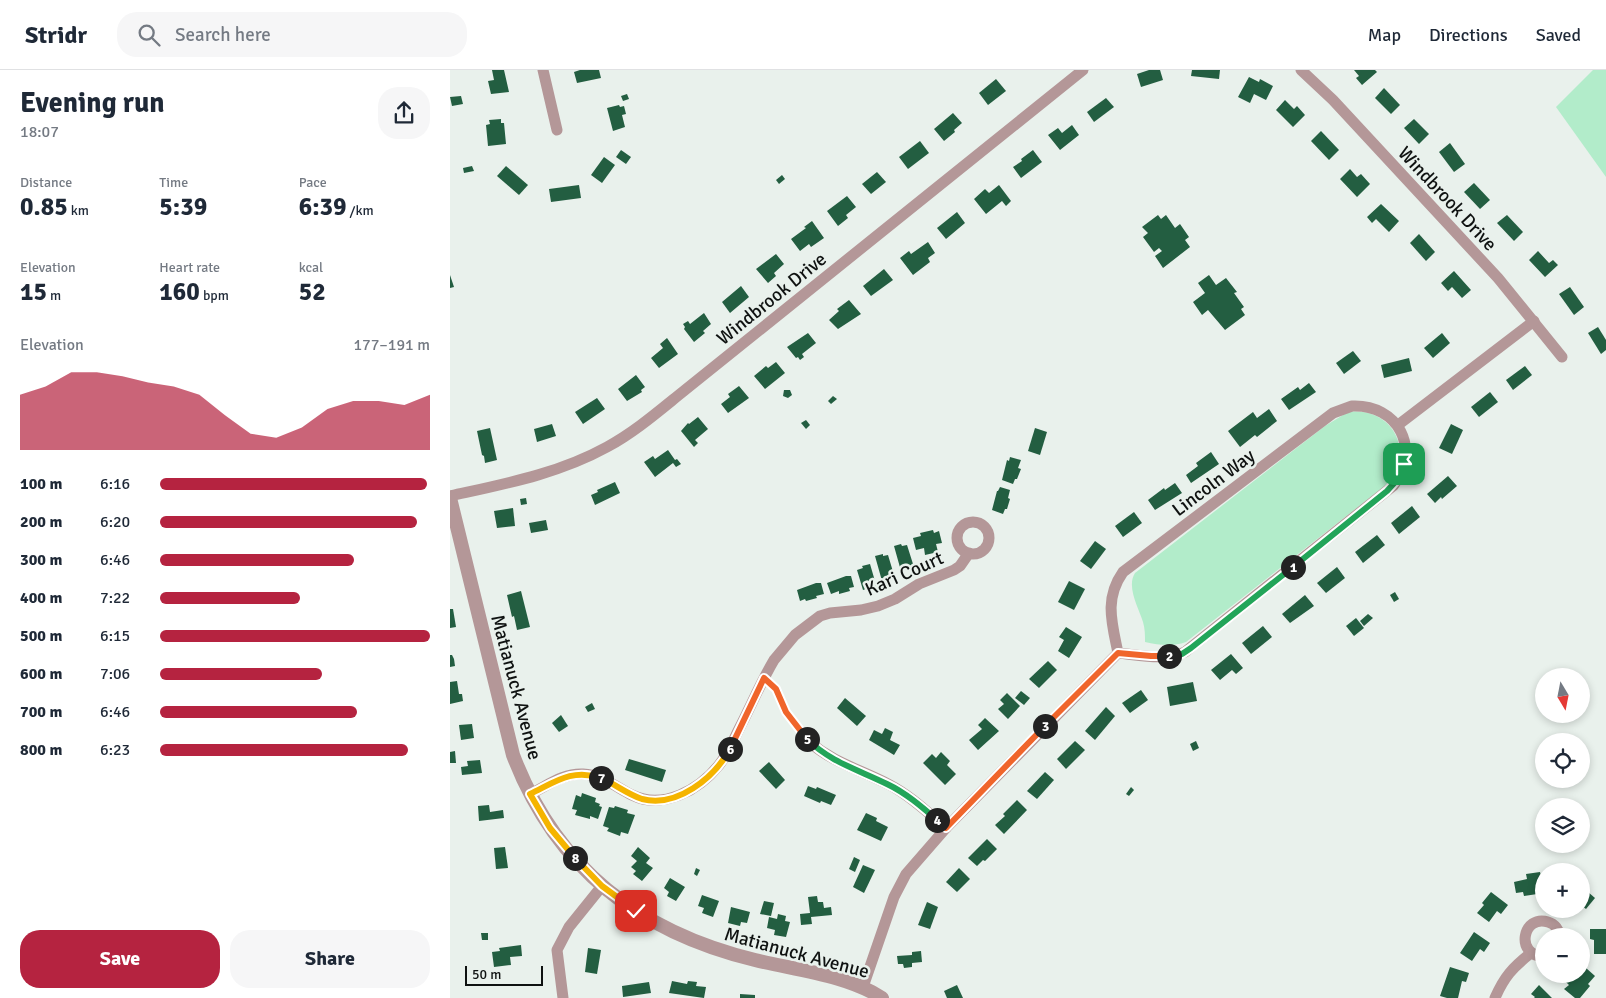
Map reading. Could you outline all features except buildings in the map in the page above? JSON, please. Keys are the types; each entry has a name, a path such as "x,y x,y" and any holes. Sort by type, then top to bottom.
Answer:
{"street":[{"path":"543,70 557,130"},
{"name":"Windbrook Drive","path":"450,497 550,472 580,460 618,440 685,390 1083,70"},
{"name":"Windbrook Drive","path":"1301,70 1334,100 1498,278 1562,357"},
{"path":"863,987 899,886 919,858 946,828 1118,653 1172,656 1185,652 1380,497 1397,480 1403,469 1405,447 1398,425 1534,321"},
{"name":"Lincoln Way","path":"1118,653 1112,622 1111,600 1114,587 1123,572 1337,411 1352,406 1370,407 1385,413 1398,425"},
{"name":"Matianuck Avenue","path":"450,497 513,755 541,815 559,840 602,886 645,917 691,941 726,953 837,979 863,987 882,998"},
{"name":"Kari Court","path":"530,794 565,776 583,774 600,778 647,800 664,800 681,794 708,776 722,761 764,678 782,648 815,618 830,612 869,609 886,603 919,584 954,570 960,566 969,553"},
{"path":"808,741 836,761 889,785 905,795 946,828"},
{"path":"562,998 557,950 569,927 602,886"},
{"path":"1535,955 1531,953 1525,942 1527,930 1536,922 1542,921 1552,924 1557,928"},
{"path":"1495,998 1502,981 1514,966 1531,953"}],"path":[{"path":"764,678 776,689 786,712 808,741"}],"green space":[{"path":"1593,70 1606,70 1606,177 1556,107"},
{"path":"1348,412 1364,412 1377,417 1388,424 1395,434 1399,446 1399,459 1395,472 1386,485 1186,642 1166,645 1145,642 1144,625 1134,598 1132,585 1135,573 1325,426"}],"route":[{"path":"636,911 602,886 571,855 541,815 530,794 565,776 583,774 600,778 636,797 647,800 670,799 681,794 713,772 722,761 764,678 776,689 786,712 808,741 841,764 896,789 946,828 1118,653 1172,656 1185,652 1393,486 1401,474 1404,464"}]}
